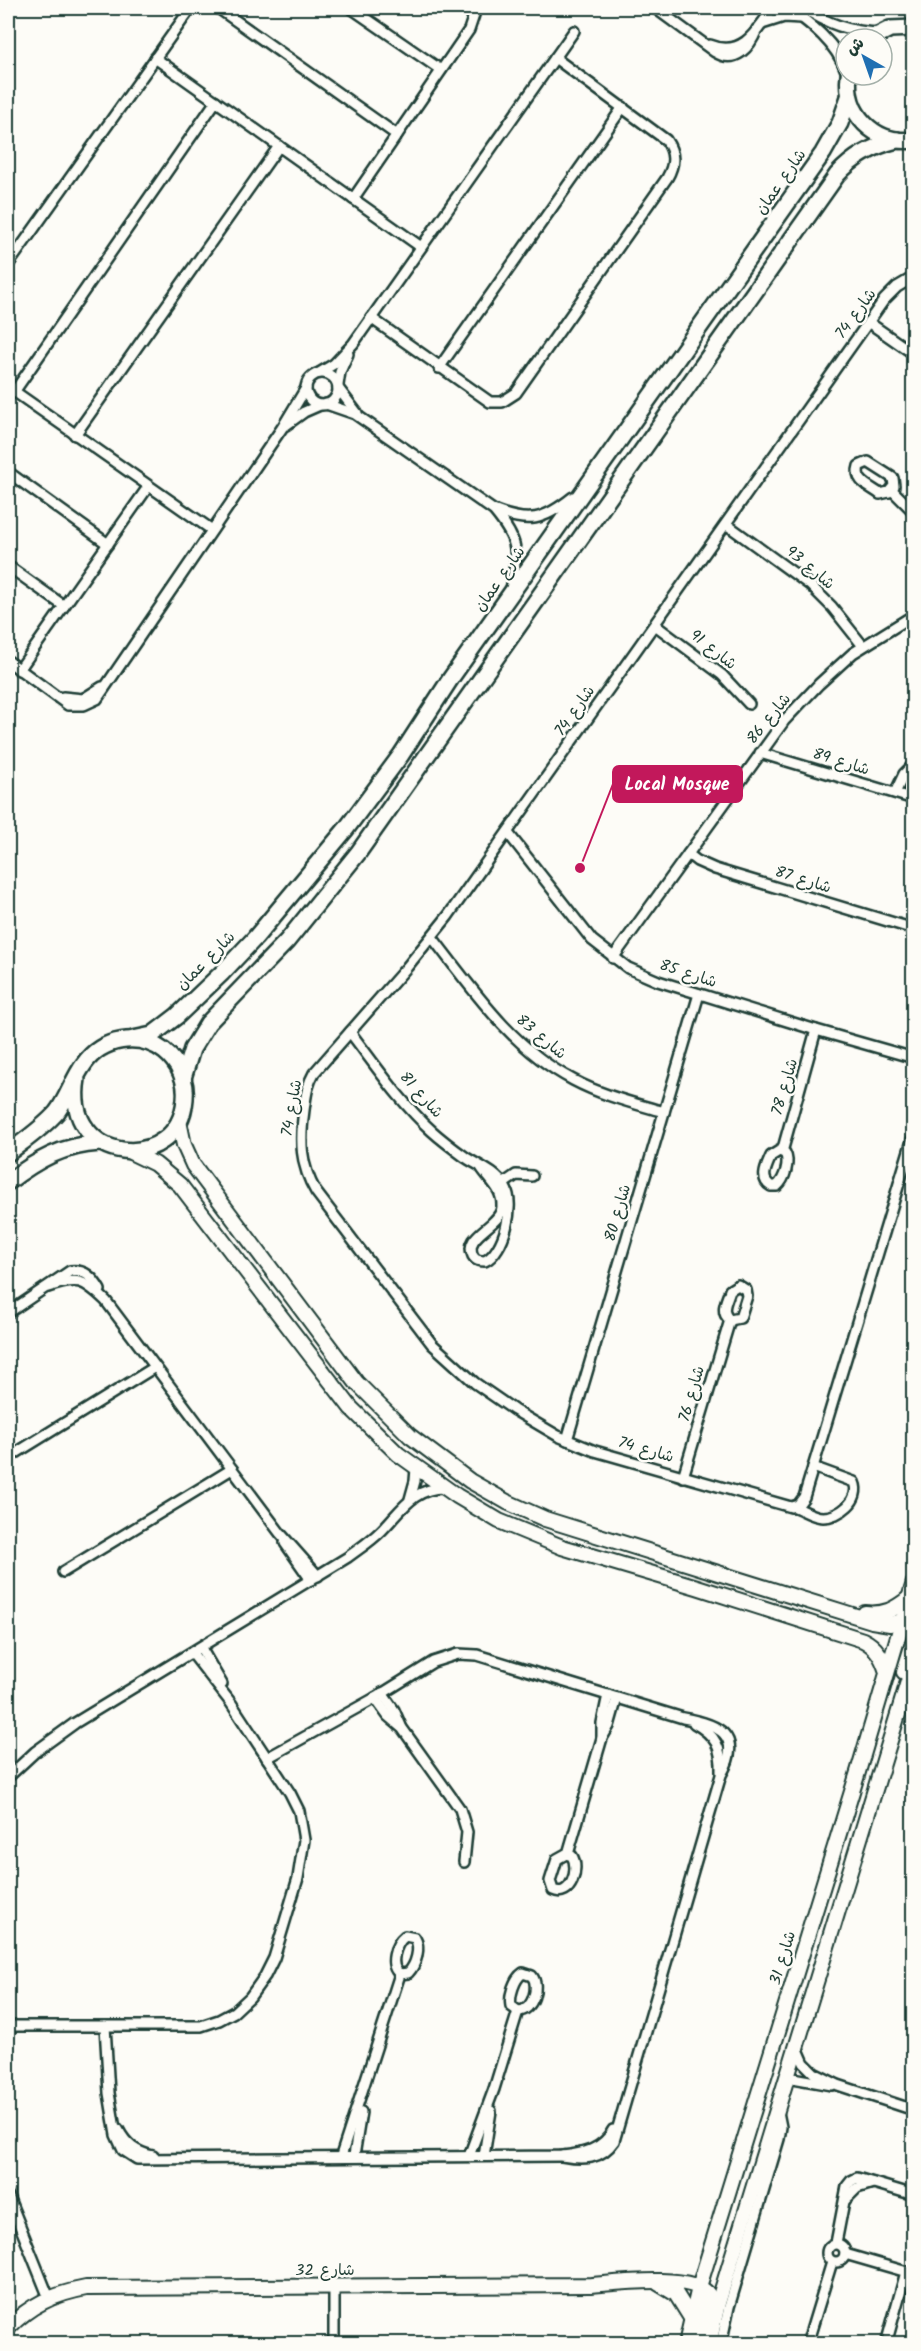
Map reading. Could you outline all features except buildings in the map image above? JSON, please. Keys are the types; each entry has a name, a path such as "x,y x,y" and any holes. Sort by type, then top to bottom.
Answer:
{"main road":[{"path":"894,30 909,25"},
{"path":"848,87 854,110 871,130 884,137 914,140"},
{"name":"شارع عمان","path":"132,1040 152,1035 177,1016 255,938 300,886 380,783 823,153 840,123 849,97"},
{"path":"183,1078 192,1049 200,1034 220,1009 299,926 358,853 837,175 866,151 897,140"},
{"path":"8,1153 46,1123 64,1102 83,1066 92,1054 118,1041 146,1042 164,1051 178,1066 186,1093 180,1121 163,1140 153,1146 128,1151 114,1149 100,1143 85,1128 75,1108 74,1094 77,1079"},
{"path":"8,1182 36,1161 57,1151 78,1145 100,1143"}],"street":[{"path":"8,265 191,8"},
{"path":"218,8 398,135"},
{"path":"351,8 441,70"},
{"path":"353,199 469,30 474,8"},
{"path":"655,8 702,41 723,49 742,44 773,8"},
{"path":"789,8 807,12 842,27"},
{"path":"759,27 784,17 807,12"},
{"path":"807,12 834,49"},
{"path":"282,428 304,412 334,399 340,372 353,344 574,31"},
{"path":"155,57 421,247"},
{"path":"371,318 490,402 502,402 516,393 667,178 672,167 672,151 666,140 555,58"},
{"path":"212,530 11,389 216,101"},
{"path":"439,368 623,107"},
{"path":"75,435 279,146"},
{"name":"شارع 74","path":"813,1467 854,1482 856,1487 854,1499 843,1510 830,1516 818,1516 795,1506 791,1507 595,1451 567,1440 514,1410 475,1383 444,1357 416,1325 311,1184 304,1165 301,1146 307,1087 314,1073 432,937 508,833 868,322 890,293 914,276"},
{"path":"868,322 914,354"},
{"path":"8,661 48,690 63,697 78,700 91,696 107,684 282,428 310,378 333,364 353,344"},
{"path":"319,373 328,374 363,419"},
{"path":"306,388 308,397 323,405 348,411 363,419 493,510 514,518 538,518 559,509 587,486"},
{"path":"8,472 108,544"},
{"path":"19,670 148,487"},
{"path":"892,490 914,512"},
{"path":"493,510 508,529 515,544 516,556 510,596"},
{"name":"شارع 93","path":"726,524 810,585 832,607 863,646"},
{"path":"8,566 64,606"},
{"name":"شارع 86","path":"613,958 760,753 801,702 863,646 914,615"},
{"name":"شارع 91","path":"655,625 722,675 749,704"},
{"name":"شارع 89","path":"760,753 914,799"},
{"path":"895,793 904,774 914,764"},
{"name":"شارع 85","path":"508,833 592,940 613,958 643,975 816,1030 914,1058"},
{"name":"شارع 87","path":"688,854 715,869 914,929"},
{"name":"شارع 83","path":"432,937 495,1016 542,1060 589,1088 664,1112"},
{"name":"شارع 80","path":"567,1440 699,994"},
{"name":"شارع 78","path":"782,1152 816,1030"},
{"name":"شارع 81","path":"350,1032 397,1094 421,1120 449,1145 490,1171 503,1184"},
{"path":"180,1121 184,1144 193,1165 340,1363 391,1419 431,1453 488,1492 545,1519 878,1623 890,1624 902,1621 910,1625 914,1632"},
{"path":"795,1506 803,1500 914,1134"},
{"path":"128,1151 155,1164 180,1185 351,1408 416,1468 445,1488 499,1521 551,1544 698,1587 863,1640 880,1654 887,1672"},
{"name":"شارع 81","path":"481,1167 497,1187 502,1198 502,1211 475,1239 471,1250 476,1259 482,1262 489,1260 493,1255 500,1227 498,1222 493,1222"},
{"path":"493,1255 502,1238 510,1209 509,1196 503,1184 516,1175 532,1176"},
{"path":"8,1313 48,1287 66,1281 80,1281 92,1287 105,1301 314,1578"},
{"name":"شارع 76","path":"683,1477 730,1320"},
{"path":"8,1458 155,1367"},
{"path":"410,1499 415,1483 416,1468"},
{"path":"63,1572 231,1469"},
{"path":"8,1777 35,1752 75,1723 196,1651 370,1541 410,1499 425,1491 445,1488"},
{"name":"شارع 31","path":"686,2343 699,2287 914,1582"},
{"path":"837,1610 882,1614 894,1610 909,1598"},
{"path":"902,1701 904,1675 914,1640"},
{"path":"8,2026 191,2026 211,2023 234,2012 250,1997 265,1976 274,1958 298,1878 304,1840 302,1820 296,1802 196,1651"},
{"path":"105,2026 109,2093 117,2140 126,2153 137,2159 158,2157 562,2156 580,2154 600,2146 610,2137 620,2117 721,1775 729,1757 728,1740 714,1725 683,1718 468,1654 441,1658 267,1758"},
{"path":"709,2343 718,2303 914,1662"},
{"path":"378,1696 394,1710 402,1728 464,1816 466,1832 464,1862"},
{"path":"568,1854 602,1738 609,1726 613,1696"},
{"path":"341,2156 400,1974"},
{"path":"786,2006 778,2063 780,2071 787,2077 838,2085 914,2110"},
{"path":"469,2156 494,2089 518,2011"},
{"path":"796,2045 804,2063 810,2070 838,2085"},
{"path":"354,2156 364,2089"},
{"path":"484,2156 494,2089"},
{"path":"721,2343 727,2315 779,2139 781,2127 777,2109"},
{"path":"836,2243 845,2200 857,2188 876,2183 914,2195"},
{"path":"8,2196 49,2298"},
{"path":"832,2262 842,2260 845,2254 844,2248 836,2243"},
{"path":"832,2262 826,2253 829,2246 836,2243"},
{"path":"845,2254 910,2273 886,2343"},
{"path":"653,2282 689,2276 708,2260"},
{"path":"807,2343 832,2262"},
{"name":"شارع 32","path":"8,2328 26,2310 49,2298 86,2288 591,2285 668,2281 699,2287"},
{"path":"653,2282 676,2294 684,2303 691,2318"},
{"path":"334,2286 334,2343"},
{"path":"699,2287 706,2291 709,2298 699,2343"}],"place":[{"name":"Local Mosque","path":"580,868"}]}
